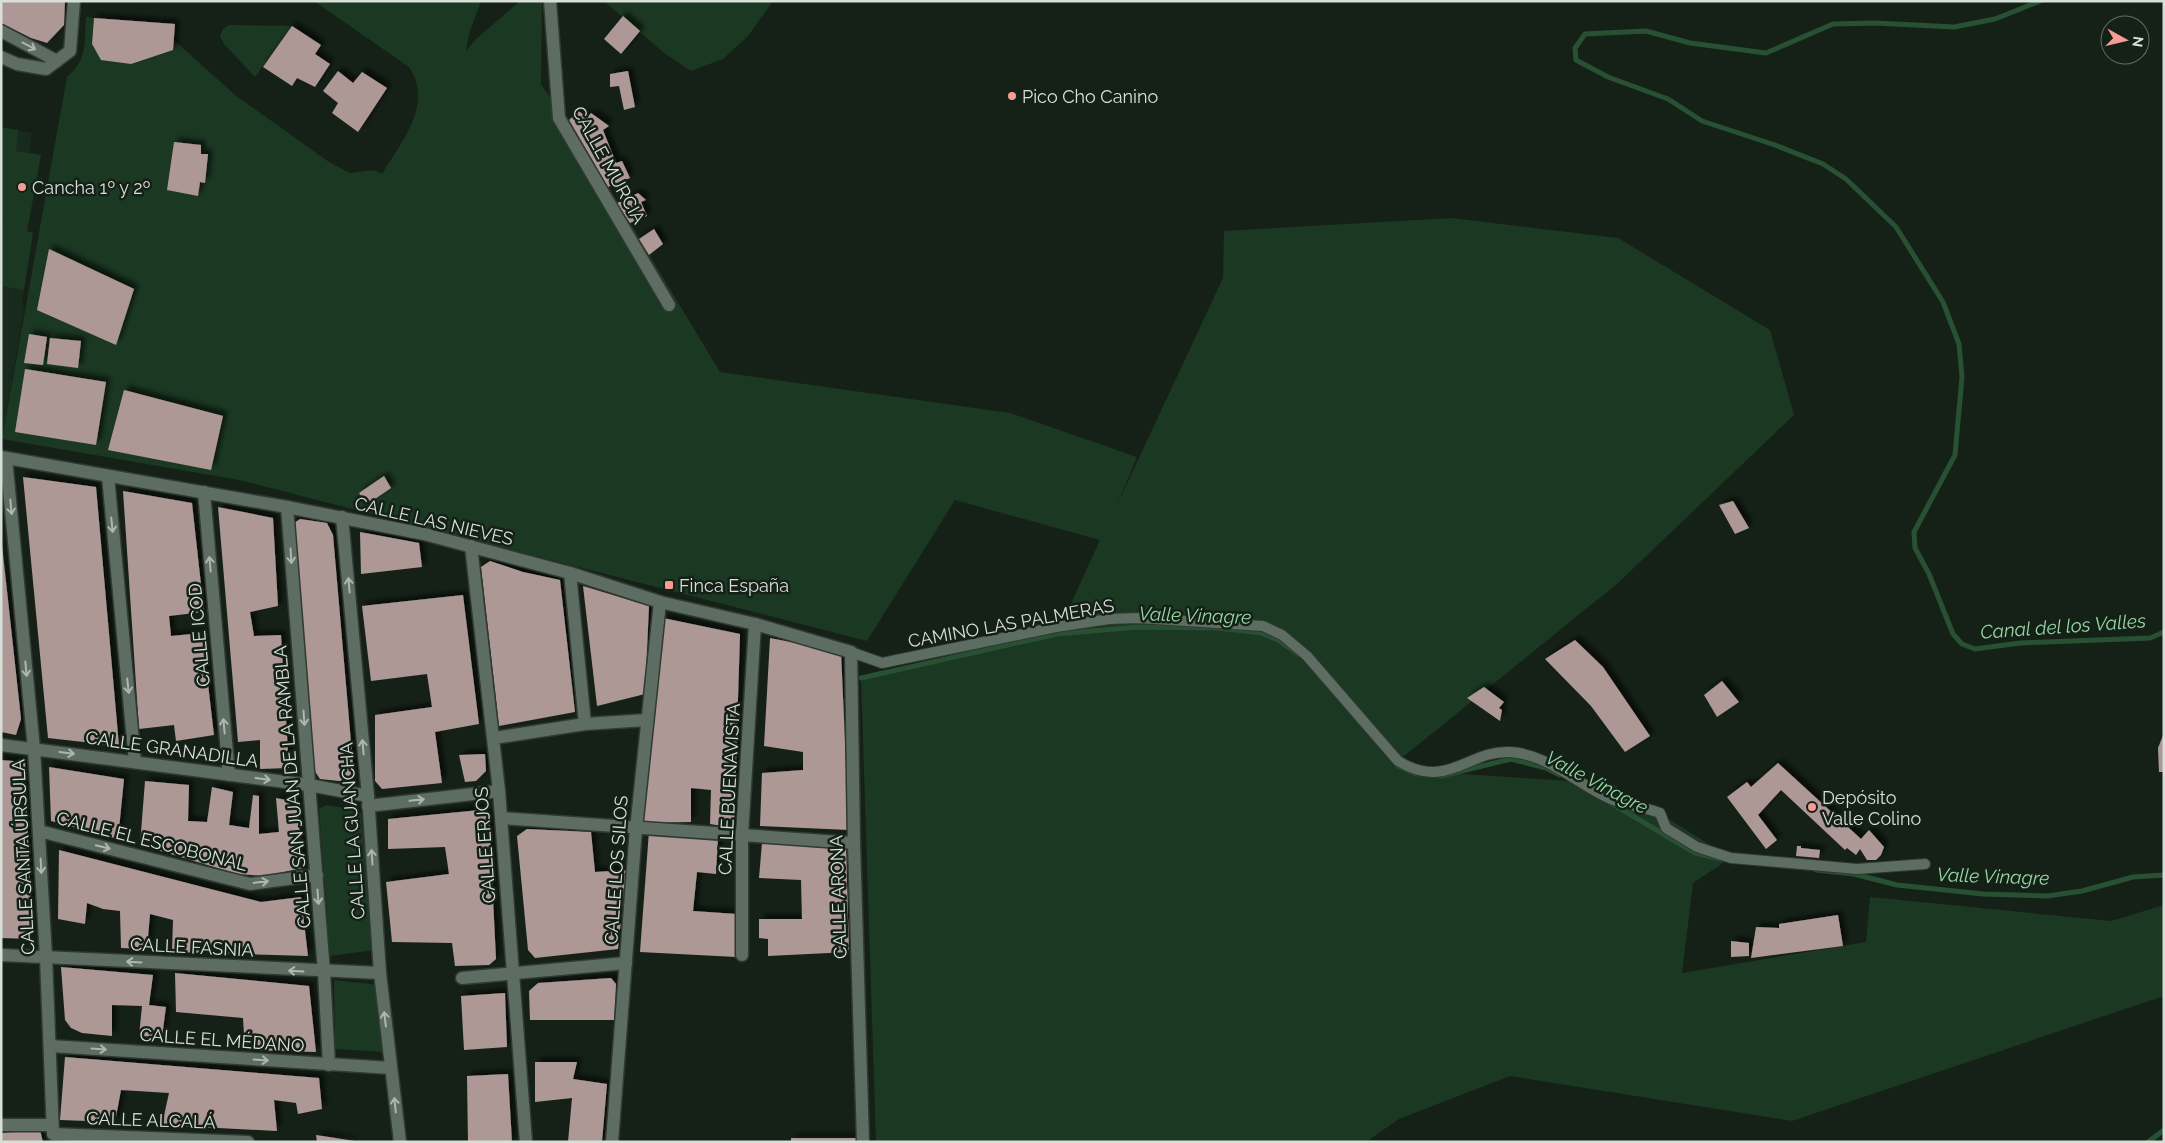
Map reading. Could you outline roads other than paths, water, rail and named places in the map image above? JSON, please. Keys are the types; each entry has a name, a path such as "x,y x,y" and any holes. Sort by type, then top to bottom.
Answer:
{"street":[{"path":"1,57 17,64 46,69 70,51 74,1"},
{"name":"CALLE MURCIA","path":"550,1 559,118 669,305"},
{"path":"1,31 56,61"},
{"name":"CALLE LAS NIEVES","path":"4,458 342,517 471,546 570,573 660,602 755,624 851,652"},
{"name":"CALLE SANTA ÚRSULA","path":"4,458 34,749 46,957 52,1129"},
{"path":"108,476 135,762"},
{"name":"CALLE ICOD","path":"204,492 228,775"},
{"name":"CALLE SAN JUAN DE LA RAMBLA","path":"287,507 317,876 329,1064"},
{"name":"CALLE LA GUANCHA","path":"342,517 368,801 380,973 400,1142"},
{"name":"CALLE ERJOS","path":"471,546 502,818 512,975 526,1142"},
{"path":"570,573 584,724"},
{"name":"CALLE LOS SILOS","path":"612,1142 636,829 660,602"},
{"name":"CALLE BUENAVISTA","path":"742,955 742,835 755,624"},
{"name":"CALLE ARONA","path":"851,652 854,844 864,1142"},
{"path":"494,738 584,724 647,720"},
{"name":"CALLE GRANADILLA","path":"1,745 309,785 368,801 499,791"},
{"path":"502,818 854,844"},
{"name":"CALLE EL ESCOBONAL","path":"39,831 250,884 317,876"},
{"name":"CALLE FASNIA","path":"1,955 324,972 380,973"},
{"path":"462,978 512,975 626,963"},
{"name":"CALLE EL MÉDANO","path":"50,1046 391,1068"},
{"name":"CALLE ALCALÁ","path":"1,1125 248,1142"}],"lane":[{"name":"CAMINO LAS PALMERAS","path":"851,652 882,663 1056,627 1109,619 1139,618 1263,626 1282,635 1307,656 1398,761 1407,767 1433,772 1448,770 1497,753 1512,752 1542,760 1613,800 1660,813 1666,828 1697,847 1731,858 1856,869 1925,864"}],"waterway":[{"name":"Canal del los Valles","path":"2040,1 1995,19 1954,27 1875,23 1833,24 1766,53 1690,43 1646,31 1585,34 1575,48 1576,60 1608,77 1668,99 1702,121 1775,145 1823,164 1846,179 1896,227 1943,302 1959,344 1962,377 1955,455 1914,532 1915,548 1929,574 1953,634 1962,644 1975,649 2020,643 2150,638 2164,632"},
{"name":"Valle Vinagre","path":"861,678 1057,634 1138,627 1219,628 1261,633 1278,640 1298,654"},
{"name":"Valle Vinagre","path":"1441,776 1511,759 1546,768 1560,775"},
{"name":"Valle Vinagre","path":"1398,766 1416,774"},
{"name":"Valle Vinagre","path":"1611,803 1695,853 1721,859"},
{"name":"Valle Vinagre","path":"1816,870 1854,874 1897,885 1983,894 2047,896 2082,891 2133,877 2164,875"},
{"name":"Canal del los Valles","path":"2148,1142 2164,1130"}],"place":[{"name":"Pico Cho Canino","path":"1012,96"},
{"name":"Cancha 1º y 2º","path":"22,187"},
{"name":"Finca España","path":"669,585"},
{"name":"Depósito Valle Colino","path":"1812,807"}]}
